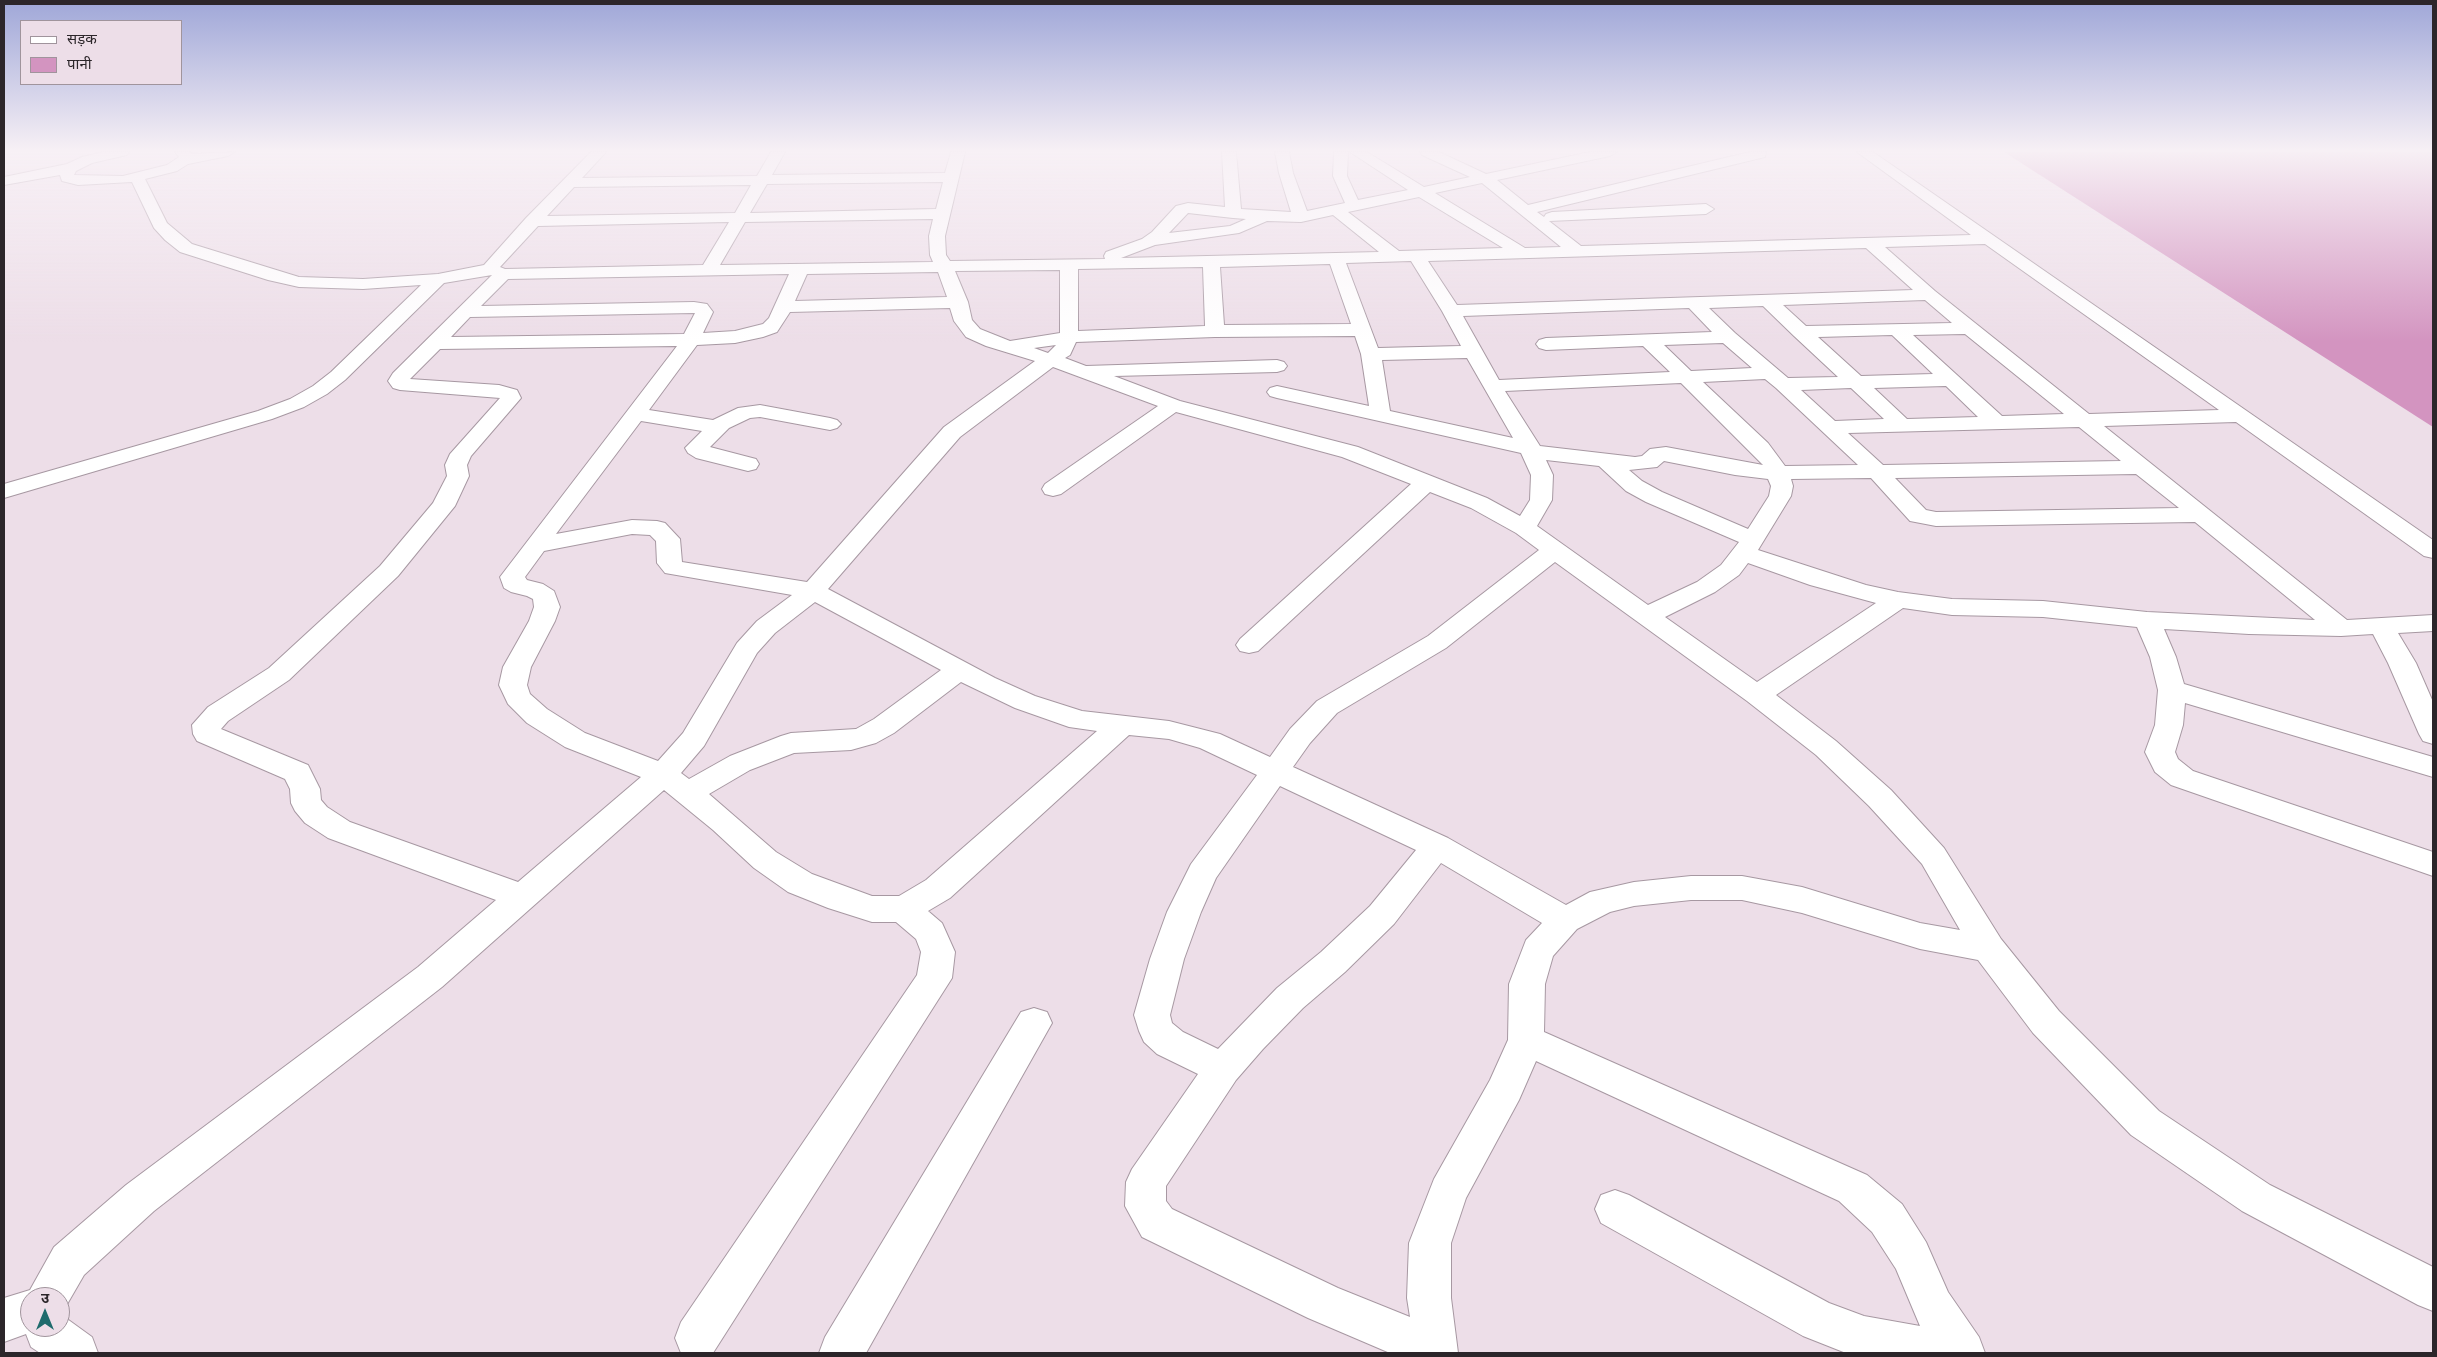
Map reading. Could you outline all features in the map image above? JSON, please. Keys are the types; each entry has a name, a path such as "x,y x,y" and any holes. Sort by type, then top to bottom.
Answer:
{"street":[{"path":"155,215 160,225 171,237 186,248 299,282 363,284 438,279 497,271 709,270 1211,262 1990,239"},
{"path":"497,271 494,262 538,215"},
{"path":"532,221 852,215"},
{"path":"942,215 936,236 938,255 959,302 963,321 973,333 1008,347 1066,356 1277,366"},
{"path":"1152,240 1176,215"},
{"path":"1257,215 1300,217 1309,215"},
{"path":"1343,215 1394,256"},
{"path":"1462,215 1520,252"},
{"path":"1532,215 1577,251"},
{"path":"1956,215 2433,551"},
{"path":"1100,263 1106,258 1152,240 1233,230 1255,223 1264,216"},
{"path":"709,270 738,217"},
{"path":"1869,242 1969,328 2341,628"},
{"path":"1416,255 1451,311 1492,386 1531,450 1542,475 1541,500 1524,528"},
{"path":"1336,258 1371,354 1380,414"},
{"path":"1211,262 1215,331"},
{"path":"1066,356 1070,263"},
{"path":"435,343 691,340 756,333 770,328 777,320 801,268"},
{"path":"497,271 465,312 400,377 400,384 499,391 510,394 511,398 461,454 456,465 458,476 443,506 389,571 279,674 218,714 206,725 207,734 297,772 305,789 306,803 316,815 339,830 524,897"},
{"path":"4,492 264,415 297,403 320,390 338,376 438,279"},
{"path":"1492,386 1547,345 1694,303 1929,295"},
{"path":"1768,301 1902,425"},
{"path":"783,307 959,302"},
{"path":"1694,303 1728,337 1876,470 1918,516 1936,519 2198,514"},
{"path":"465,312 702,308 704,312 691,340 534,546 512,578 513,583 520,587 534,590 544,596 547,607 542,621 517,667 514,685 518,698 537,716 575,740 663,774 688,793 765,860 800,883 872,909 904,908 938,889 1121,726"},
{"path":"1451,311 1547,345 1688,377 1855,382 1950,380"},
{"path":"1800,332 1969,328"},
{"path":"1896,329 1997,423"},
{"path":"1269,330 1277,366 1277,392 1272,431"},
{"path":"54,1287 68,1261 140,1198 430,977 663,774 694,739 746,649 766,627 812,591 952,432 1002,394 1066,356 1215,331 1363,330"},
{"path":"1547,345 1728,337"},
{"path":"1646,616 1706,587 1730,570 1780,496 1782,486 1778,473 1760,448 1648,340"},
{"path":"1371,354 1474,352"},
{"path":"1066,356 1173,404 1350,452 1479,503 1524,528 1756,695 1826,748 1880,798 1932,856 1989,949 2046,1022 2145,1123 2256,1198 2433,1290"},
{"path":"1277,392 1531,450 1643,464 1649,462 1658,454 1666,454 1743,469 1778,473 2142,467"},
{"path":"1053,489 1173,404"},
{"path":"748,464 704,453 696,448 721,425 740,414 752,411 830,424"},
{"path":"636,414 705,425 721,425"},
{"path":"1830,427 2242,416"},
{"path":"1606,460 1634,486 1748,546 1819,580 1898,600 1952,607 2043,609 2147,620 2341,628 2433,623"},
{"path":"1249,645 1427,482"},
{"path":"534,546 632,527 646,526 657,528 668,539 669,563 674,568 812,591 908,640 959,670 1025,702 1079,720 1169,730 1210,741 1437,846 1565,920"},
{"path":"1223,1069 1170,1044 1157,1031 1152,1015 1167,959 1184,912 1202,873 1300,736 1327,707 1437,642 1555,550"},
{"path":"1756,695 1898,600"},
{"path":"2147,620 2163,657 2172,690 2169,725 2160,752 2165,765 2182,778 2433,864"},
{"path":"2382,627 2402,663 2433,734"},
{"path":"688,793 740,763 792,743 843,740 866,736 884,726 959,670"},
{"path":"2172,690 2433,767"},
{"path":"1437,846 1382,915 1334,962 1290,998 1250,1038 1223,1069 1146,1182 1145,1206 1157,1223 1323,1303 1435,1351 1429,1298 1430,1242 1448,1192 1506,1088 1526,1040 1527,984 1538,950 1565,920 1602,901 1634,894 1692,888 1742,888 1802,900 1920,936 1989,949"},
{"path":"697,1338 934,978 938,952 930,932 904,908"},
{"path":"841,1353 1034,1023"},
{"path":"1526,1040 1853,1188 1887,1218 1911,1256 1933,1308 1962,1352"},
{"path":"1615,1209 1818,1321 1864,1338 1908,1347 1962,1352"},
{"path":"4,1320 20,1314"},
{"path":"54,1337 76,1353"}],"water":[{"path":"2103,215 2433,215 2433,427"}]}
